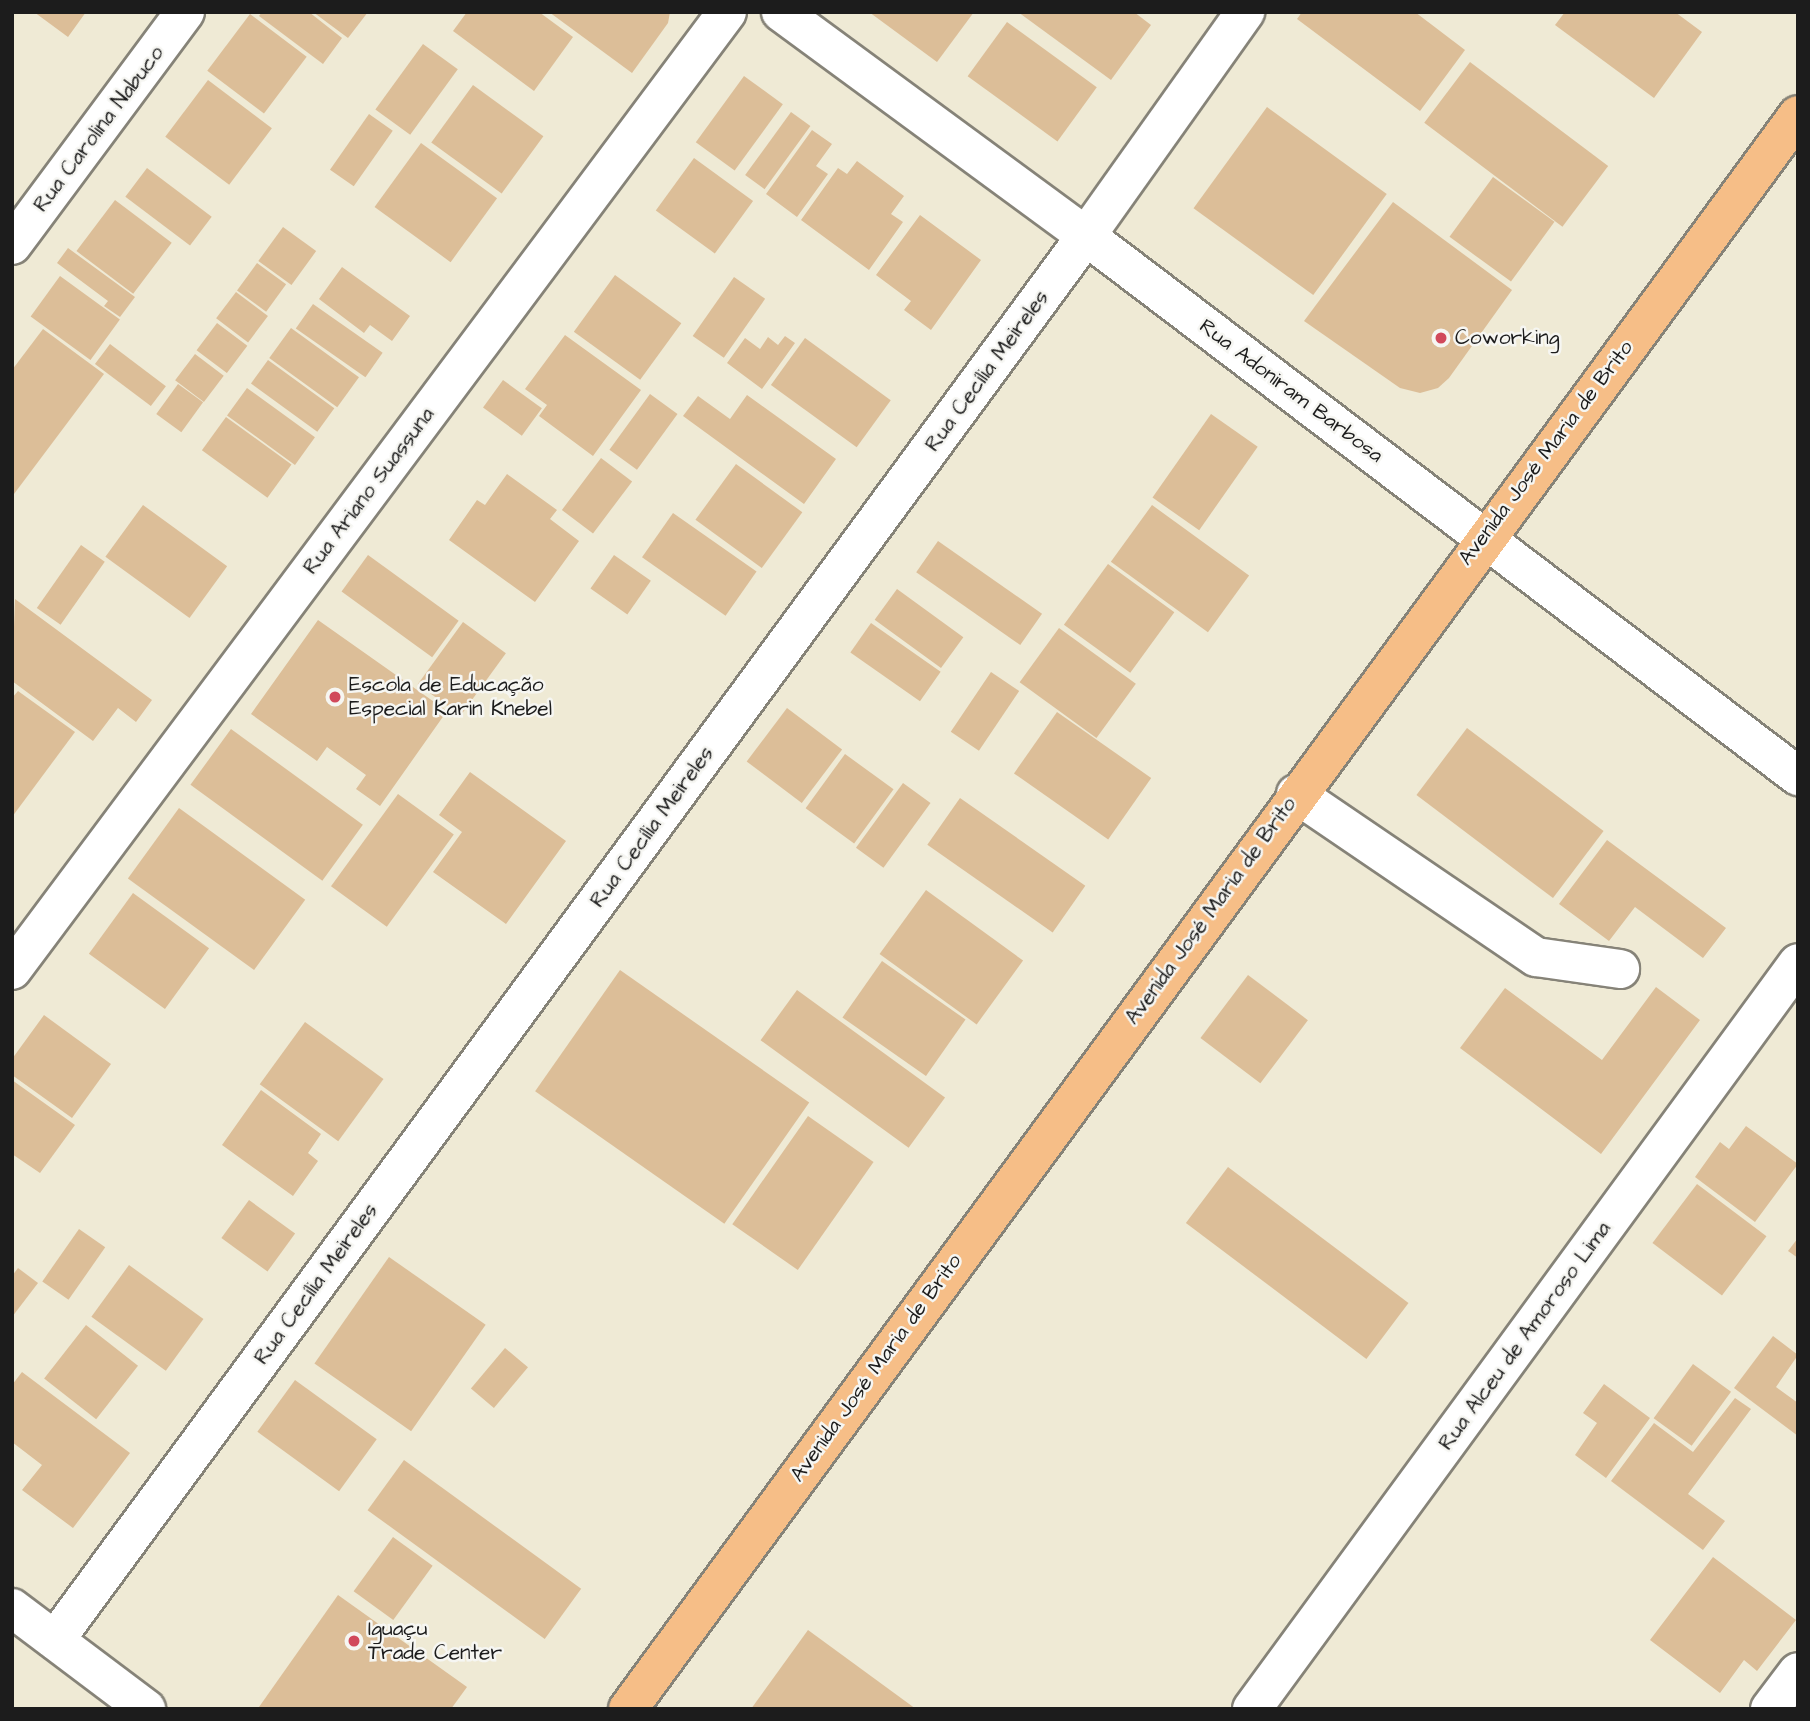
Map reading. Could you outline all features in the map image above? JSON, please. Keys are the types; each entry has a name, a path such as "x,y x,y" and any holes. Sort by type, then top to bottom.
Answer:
{"main road":[{"name":"Avenida José Maria de Brito","path":"628,1709 1483,537 1798,115"}],"street":[{"name":"Rua Carolina Nabuco","path":"12,245 185,12"},
{"name":"Rua Ariano Suassuna","path":"12,971 727,12"},
{"name":"Rua Adoniram Barbosa","path":"781,12 1086,236 1798,776"},
{"name":"Rua Cecília Meireles","path":"55,1640 1086,236 1245,12"},
{"path":"1296,794 1536,957 1620,969"},
{"name":"Rua Alceu de Amoroso Lima","path":"1252,1709 1798,963"},
{"path":"12,1608 146,1709"},
{"path":"1770,1709 1798,1672"}],"building":[{"path":"34,12 86,12 68,37"},
{"path":"262,12 309,12 342,38 323,64 259,16"},
{"path":"313,12 368,12 348,38"},
{"path":"467,12 539,12 573,37 534,91 453,31"},
{"path":"549,12 670,12 668,23 632,73"},
{"path":"869,12 974,12 937,62"},
{"path":"1018,12 1134,12 1151,25 1111,80"},
{"path":"1302,12 1415,12 1465,50 1420,111 1297,19"},
{"path":"1565,12 1675,12 1702,32 1654,98 1555,25"},
{"path":"250,14 307,57 264,113 207,71"},
{"path":"1007,22 1097,87 1057,141 968,76"},
{"path":"423,44 458,69 410,135 375,110"},
{"path":"1470,62 1608,166 1562,227 1424,123"},
{"path":"744,76 783,104 735,171 696,142"},
{"path":"208,80 272,128 229,185 165,137"},
{"path":"473,85 543,136 502,194 431,142"},
{"path":"1267,107 1387,194 1313,295 1194,208"},
{"path":"791,112 810,126 765,189 745,175"},
{"path":"369,114 393,131 354,186 330,170"},
{"path":"812,130 832,144 816,166 828,174 797,217 766,194"},
{"path":"421,143 497,198 451,262 375,207"},
{"path":"694,158 753,201 715,253 656,211"},
{"path":"857,161 904,196 891,214 903,222 869,270 801,220 838,168 847,174"},
{"path":"147,168 212,217 190,245 125,197"},
{"path":"1493,177 1554,222 1511,282 1450,237"},
{"path":"115,200 172,243 133,294 76,251"},
{"path":"1393,202 1512,290 1449,378 1438,388 1420,393 1400,388 1304,321"},
{"path":"920,215 981,260 931,330 904,310 911,301 876,275"},
{"path":"283,227 316,251 291,285 258,261"},
{"path":"68,248 135,297 120,317 104,306 108,301 57,263"},
{"path":"257,263 286,284 266,312 237,291"},
{"path":"342,267 410,316 392,341 370,325 364,333 319,299"},
{"path":"615,275 681,323 640,380 574,332"},
{"path":"60,276 120,319 90,360 31,316"},
{"path":"734,277 765,299 724,358 693,336"},
{"path":"236,292 268,316 248,342 216,318"},
{"path":"313,304 383,353 365,377 296,329"},
{"path":"217,323 247,346 227,373 197,350"},
{"path":"291,328 359,377 337,407 269,358"},
{"path":"43,329 104,374 14,494 12,370"},
{"path":"565,335 641,390 593,456 539,416 547,405 525,389"},
{"path":"785,336 795,343 762,389 727,363 745,338 760,349 768,337 778,345"},
{"path":"805,338 891,400 857,447 771,385"},
{"path":"110,344 166,386 151,406 95,364"},
{"path":"195,354 224,376 204,402 175,380"},
{"path":"268,360 334,408 317,432 251,383"},
{"path":"503,380 542,408 522,436 483,408"},
{"path":"178,384 203,402 181,432 156,414"},
{"path":"247,388 315,437 295,465 227,416"},
{"path":"650,394 678,414 637,470 609,450"},
{"path":"747,395 836,459 804,504 683,416 698,396 730,419"},
{"path":"1211,414 1258,447 1199,530 1152,498"},
{"path":"226,417 292,465 267,498 202,450"},
{"path":"601,458 632,481 593,533 562,510"},
{"path":"736,464 802,512 762,568 695,520"},
{"path":"507,474 557,510 550,519 579,541 535,602 449,540 477,500 485,505"},
{"path":"143,505 227,566 190,618 105,557"},
{"path":"1152,505 1249,576 1208,632 1111,562"},
{"path":"673,513 757,572 726,616 642,557"},
{"path":"938,541 1042,614 1020,645 916,572"},
{"path":"81,545 105,562 61,625 37,608"},
{"path":"368,555 459,621 432,657 342,591"},
{"path":"614,555 651,581 627,614 590,589"},
{"path":"1108,564 1174,612 1130,673 1064,625"},
{"path":"897,589 963,637 941,668 875,620"},
{"path":"15,599 152,700 136,722 118,708 93,741 12,681"},
{"path":"318,620 447,711 380,806 356,789 366,775 327,747 317,761 251,714"},
{"path":"463,622 506,653 461,715 418,684"},
{"path":"871,623 941,672 920,701 850,652"},
{"path":"1059,628 1136,684 1096,738 1020,682"},
{"path":"991,672 1019,691 979,751 951,732"},
{"path":"18,691 75,732 12,817 12,698"},
{"path":"787,708 842,750 802,803 747,762"},
{"path":"1057,712 1151,778 1108,839 1014,773"},
{"path":"1467,728 1604,831 1553,898 1416,795"},
{"path":"231,729 363,825 322,881 190,785"},
{"path":"845,754 894,789 854,843 806,808"},
{"path":"470,772 566,841 506,924 433,872 462,832 439,815"},
{"path":"903,783 931,803 883,868 856,848"},
{"path":"398,794 454,835 387,927 331,886"},
{"path":"960,798 1085,886 1053,932 927,845"},
{"path":"179,808 305,900 254,970 128,878"},
{"path":"1607,840 1726,928 1703,958 1635,907 1609,941 1559,904"},
{"path":"926,890 1023,961 977,1024 880,954"},
{"path":"133,893 209,948 165,1009 89,954"},
{"path":"882,961 966,1020 926,1076 842,1018"},
{"path":"620,970 809,1102 724,1224 535,1091"},
{"path":"1248,975 1308,1020 1260,1083 1200,1038"},
{"path":"1656,987 1700,1020 1601,1154 1460,1048 1505,988 1602,1060"},
{"path":"797,990 945,1098 909,1148 761,1040"},
{"path":"44,1015 111,1064 72,1118 12,1075 12,1059"},
{"path":"305,1022 383,1079 338,1141 260,1084"},
{"path":"12,1080 75,1125 40,1173 12,1154"},
{"path":"261,1090 321,1134 308,1153 318,1161 293,1196 222,1145"},
{"path":"808,1116 874,1162 798,1270 732,1224"},
{"path":"1746,1126 1798,1164 1755,1222 1695,1177 1720,1142 1729,1149"},
{"path":"1228,1167 1408,1303 1366,1359 1186,1223"},
{"path":"1697,1184 1766,1236 1722,1295 1652,1243"},
{"path":"249,1200 295,1234 267,1272 221,1238"},
{"path":"79,1229 105,1247 69,1300 42,1281"},
{"path":"1798,1238 1798,1258 1788,1251"},
{"path":"389,1257 486,1325 411,1431 314,1363"},
{"path":"129,1265 203,1319 166,1371 91,1317"},
{"path":"18,1268 38,1283 12,1317 12,1276"},
{"path":"86,1325 138,1366 96,1419 44,1379"},
{"path":"1773,1336 1798,1355 1776,1387 1798,1403 1798,1436 1734,1388"},
{"path":"505,1348 528,1367 494,1408 471,1389"},
{"path":"1693,1364 1731,1392 1692,1446 1654,1418"},
{"path":"22,1372 130,1453 73,1528 22,1490 42,1465 12,1442 12,1385"},
{"path":"295,1380 377,1439 339,1491 257,1432"},
{"path":"1604,1384 1650,1418 1606,1478 1575,1455 1597,1423 1583,1413"},
{"path":"1735,1398 1751,1409 1688,1494 1725,1521 1703,1550 1611,1481 1654,1423 1693,1452"},
{"path":"404,1460 581,1589 545,1639 368,1510"},
{"path":"393,1537 433,1566 393,1620 354,1591"},
{"path":"1713,1557 1796,1620 1757,1671 1744,1660 1720,1693 1650,1640"},
{"name":"Iguaçu Trade Center","path":"338,1595 467,1687 451,1709 259,1707"},
{"path":"808,1630 916,1709 751,1709"}],"place":[{"name":"Coworking","path":"1441,338"},
{"name":"Escola de Educação Especial Karin Knebel","path":"335,697"},
{"name":"Iguaçu Trade Center","path":"354,1641"}]}
